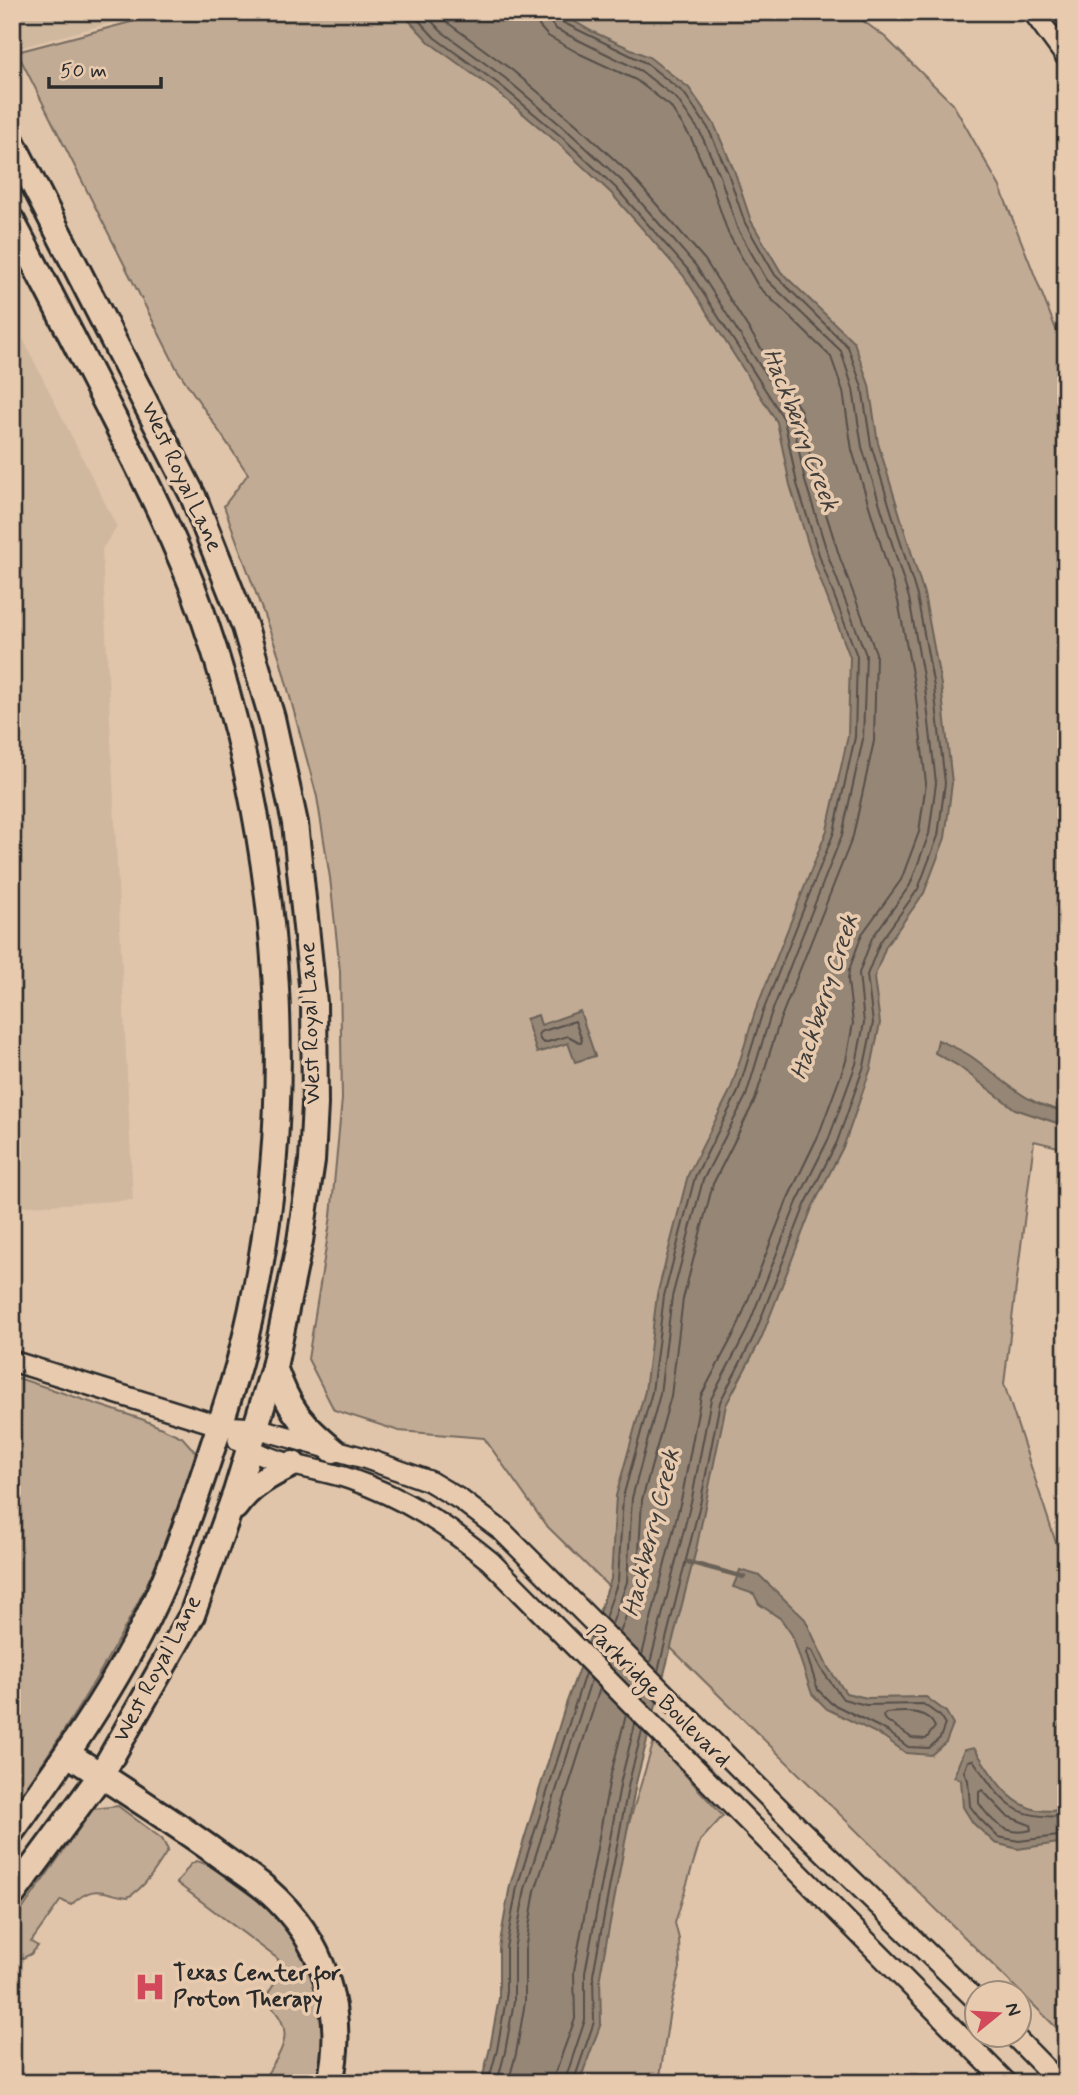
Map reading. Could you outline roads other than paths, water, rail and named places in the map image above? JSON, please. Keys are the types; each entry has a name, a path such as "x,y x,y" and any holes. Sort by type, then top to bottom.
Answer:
{"main road":[{"name":"West Royal Lane","path":"12,142 181,472 212,539 245,627 288,783 298,841 314,1003 312,1161 300,1241 274,1367 227,1519 192,1615 101,1775 12,1895"},
{"name":"West Royal Lane","path":"12,221 133,456 184,567 214,649 235,720 261,844 275,974 278,1058 268,1200 258,1270 240,1358 221,1426 187,1522 153,1606 108,1689 68,1754 12,1831"},
{"path":"261,844 298,841"},
{"path":"274,1367 286,1400 306,1428 333,1450"},
{"path":"227,1519 244,1495 268,1476 293,1464"},
{"path":"68,1754 267,1889 299,1923 325,1972 334,2006 336,2056 330,2083"}],"street":[{"path":"1033,12 1066,57"},
{"name":"Parkridge Boulevard","path":"12,1361 253,1438 333,1450 364,1458 429,1481 461,1500 493,1524 537,1565 801,1830 962,1986"},
{"name":"Parkridge Boulevard","path":"253,1438 293,1464 354,1481 402,1501 450,1528 490,1562 1007,2083"},
{"path":"1028,2050 1060,2083"}],"water":[{"name":"Hackberry Creek","path":"401,12 558,12 591,31 649,57 689,88 714,124 734,170 751,221 781,272 854,342 869,385 878,443 924,594 941,685 952,783 945,838 924,893 886,946 874,978 880,1023 871,1068 844,1145 812,1208 761,1339 726,1405 696,1550 636,1783 600,1976 601,2023 579,2083 481,2083 499,1998 499,1948 510,1885 565,1707 611,1579 616,1496 645,1391 657,1295 688,1175 731,1089 755,1012 827,830 848,736 850,657 815,566 790,485 777,422 683,275 611,193 558,143 496,91 430,43"},
{"path":"580,1011 595,1056 575,1062 568,1043 537,1053 526,1019 538,1015 541,1025"},
{"path":"938,1040 968,1054 1027,1098 1066,1111 1066,1126 1015,1109 957,1065 935,1053"},
{"path":"740,1570 760,1576 805,1619 827,1666 846,1693 867,1698 926,1697 946,1712 953,1724 946,1742 931,1755 906,1753 884,1737 827,1709 812,1694 792,1635 781,1619 759,1604 754,1594 733,1587"},
{"path":"974,1748 1000,1786 1017,1801 1037,1810 1066,1810 1066,1842 1018,1849 995,1843 973,1823 963,1807 961,1780 954,1776 964,1750"}],"waterway":[{"path":"688,1562 744,1577"}],"place":[{"name":"Texas Center for Proton Therapy","path":"150,1987"}]}
